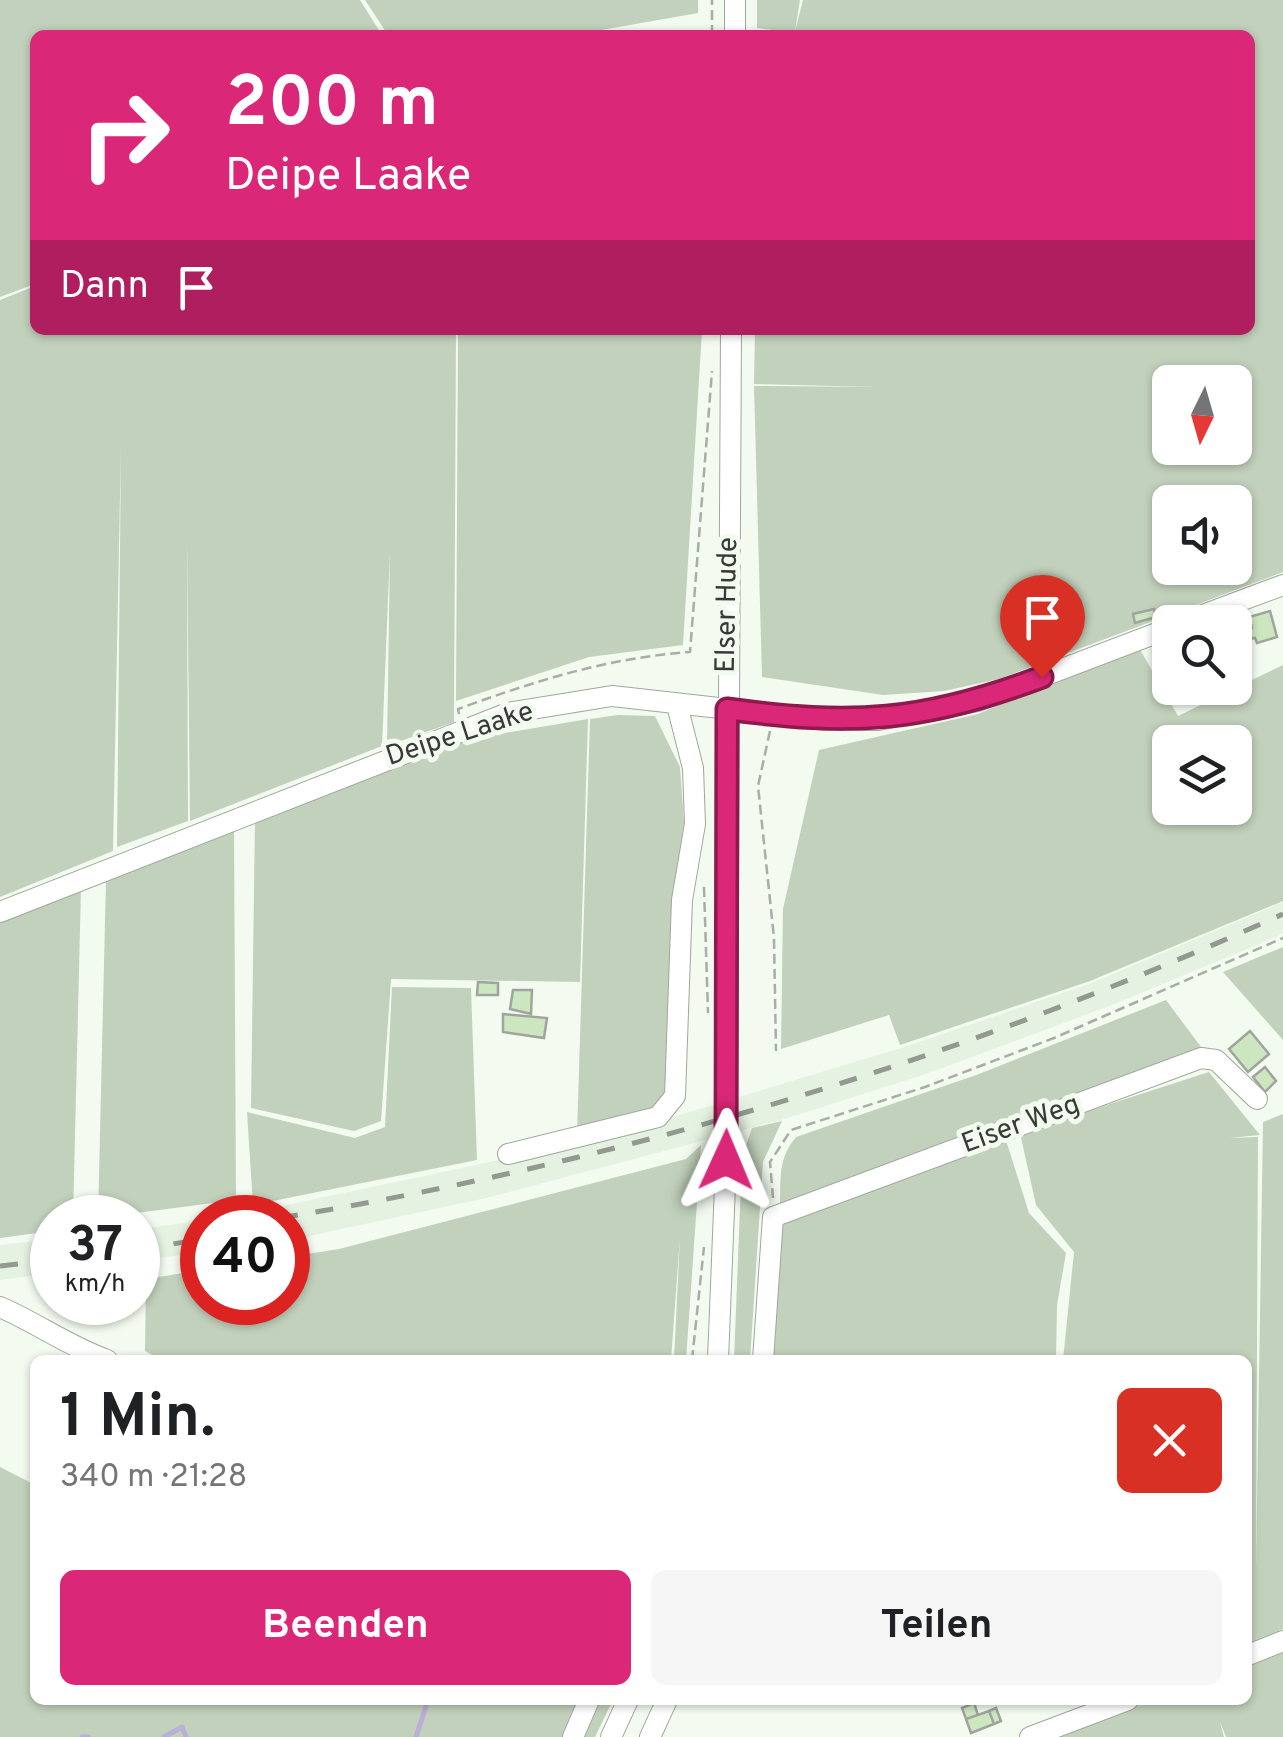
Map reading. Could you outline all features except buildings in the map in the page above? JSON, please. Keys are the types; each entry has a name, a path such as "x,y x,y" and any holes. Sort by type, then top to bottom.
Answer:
{"street":[{"path":"712,30 735,30 735,0"},
{"name":"Elser Hude","path":"718,1355 726,1160 731,335"},
{"path":"1228,605 1283,584"},
{"name":"Deipe Laake","path":"0,912 508,714 612,696 773,715 878,720 978,702 1152,635"},
{"path":"508,1154 658,1117 675,1096 682,900 695,824 694,768 677,705"},
{"name":"Eiser Weg","path":"764,1355 773,1217 1200,1058 1216,1060 1257,1099"},
{"path":"0,1307 29,1320 64,1344 94,1355"},
{"path":"1252,1653 1283,1641"},
{"path":"573,1737 588,1705"},
{"path":"611,1737 626,1705"},
{"path":"650,1737 665,1705"},
{"path":"1030,1737 1115,1705"}],"path":[{"path":"712,0 712,30"},
{"path":"464,728 458,709 543,678 633,656 690,652 712,372"},
{"path":"773,715 758,786 774,938 776,1051"},
{"path":"703,871 709,1026"},
{"path":"772,1187 770,1162 791,1130 925,1087 1054,1038 1283,938"},
{"path":"693,1355 705,1234"}],"shaded area":[{"path":"0,0 360,0 379,30 30,30 30,286 0,297"},
{"path":"365,0 698,0 698,13 601,30 385,30"},
{"path":"757,0 800,0 795,30 757,28"},
{"path":"803,0 1283,0 1283,572 1252,584 1252,485 1152,485 1152,585 1248,585 1195,605 1152,605 1152,621 999,679 944,691 883,695 762,677 754,386 879,387 754,384 755,335 1255,335 1255,30 795,30"},
{"path":"30,288 30,335 456,335 454,722 387,746 390,551 382,746 190,821 187,538 188,821 117,847 121,446 113,851 0,897 0,300"},
{"path":"458,335 702,335 683,645 589,657 456,701"},
{"path":"1138,646 1152,670 1152,705 1172,705 1178,716 1201,705 1252,705 1252,680 1283,665 1283,901 1090,981 900,1045 889,1015 781,1049 783,909 819,750 978,714"},
{"path":"655,716 680,767 684,823 673,898 666,1098 652,1117 577,1134 590,719"},
{"path":"588,719 580,982 391,979 381,1121 354,1131 251,1108 255,820 469,739"},
{"path":"234,828 236,1195 180,1195 180,1207 160,1210 160,1195 99,1195 106,879"},
{"path":"81,889 74,1195 30,1195 30,1234 0,1238 0,921"},
{"path":"1283,902 1283,933 1107,1007 923,1075 781,1120 486,1198 310,1236 310,1200 604,1138 901,1048 1089,984"},
{"path":"1283,947 1283,1040 1223,972"},
{"path":"392,987 471,988 477,1160 303,1195 252,1195 247,1112 355,1138 385,1127"},
{"path":"1166,1000 1204,1051 791,1205 780,1203 783,1160 796,1137 979,1074"},
{"path":"1209,1072 1260,1135 1229,1138 1258,1137 1256,1569 1263,1122 1283,1114 1283,1629 1252,1641 1252,1355 1064,1355 1074,1252 1036,1205 1020,1133"},
{"path":"782,1121 763,1162 750,1355 734,1355 742,1157 752,1128"},
{"path":"1005,1137 1029,1213 1066,1253 1057,1305 1056,1355 772,1355 781,1227 789,1220"},
{"path":"701,1145 686,1355 674,1355 680,1237 671,1355 152,1355 145,1351 145,1325 160,1325 160,1277 180,1274 180,1325 310,1325 310,1254 686,1159"},
{"path":"180,1224 180,1255 160,1258 160,1226"},
{"path":"30,1242 30,1276 0,1280 0,1245"},
{"path":"0,1467 30,1482 30,1705 580,1705 562,1737 0,1737"},
{"path":"1283,1651 1283,1737 1226,1737 1220,1722 1224,1737 1052,1737 1137,1705 1252,1705 1252,1663"},
{"path":"597,1705 611,1705 595,1737 582,1737"}],"waterway":[{"path":"416,1737 426,1705"},
{"path":"164,1737 182,1727 186,1737"},
{"path":"82,1737 88,1737"}],"railway":[{"path":"310,1213 537,1167 792,1099 1041,1014 1283,914"},
{"path":"160,1246 180,1243"},
{"path":"0,1266 30,1263"}],"route":[{"path":"726,1160 727,709 826,720 878,720 978,702 1042,677"}]}
